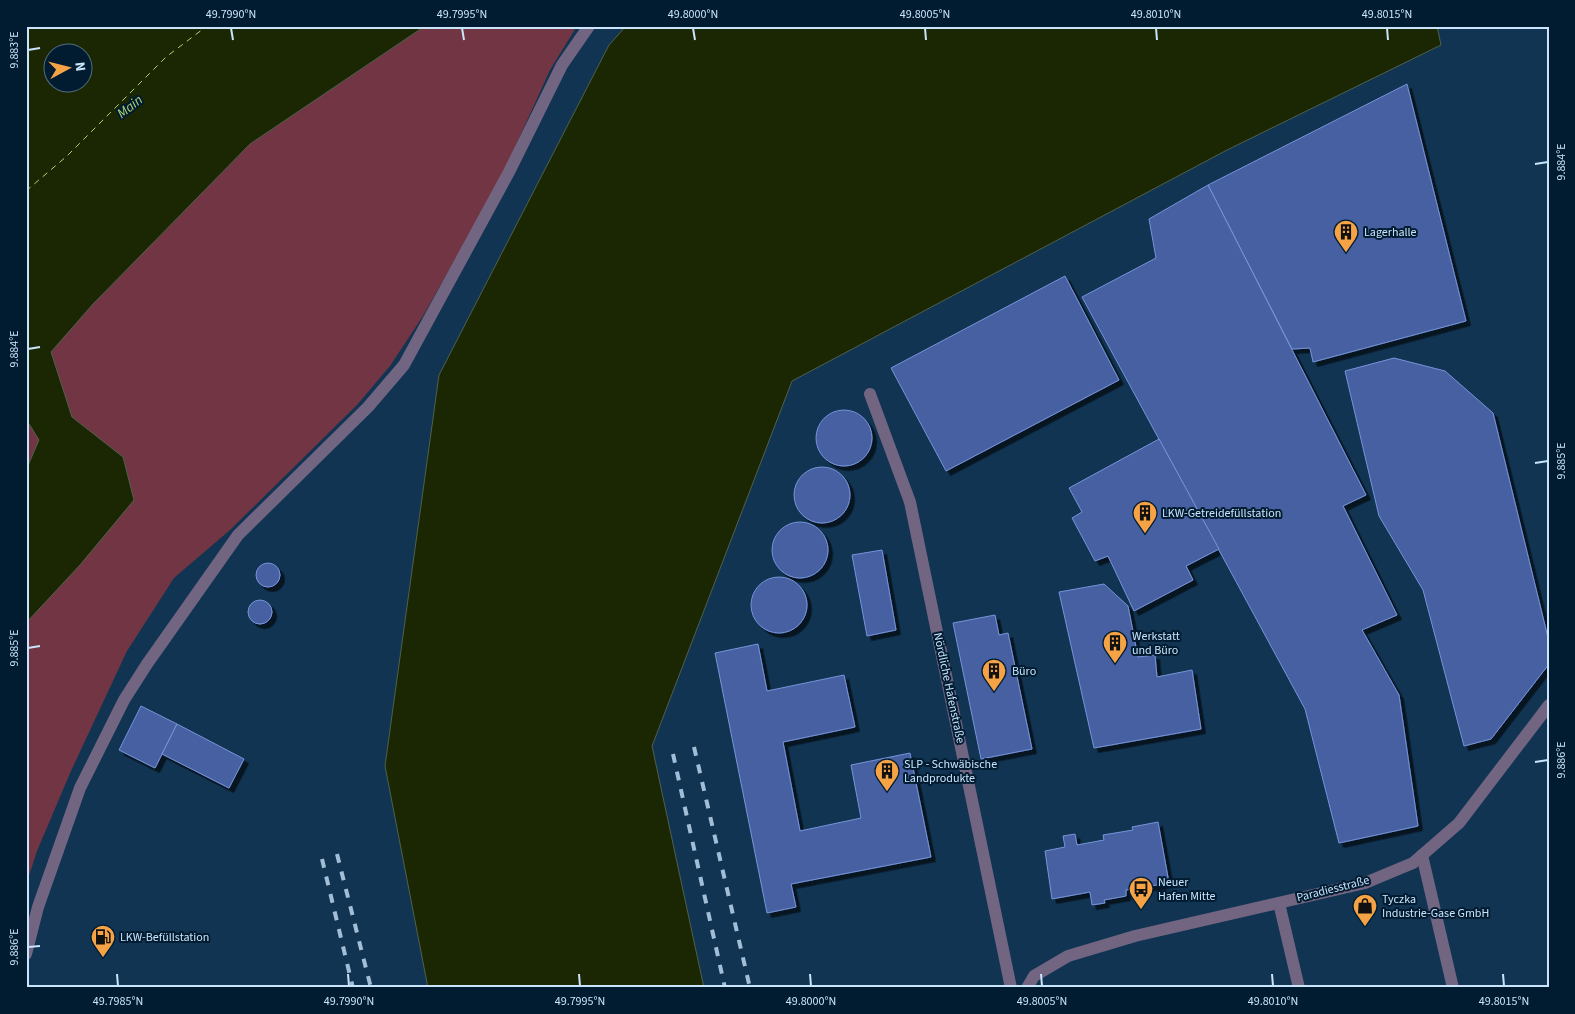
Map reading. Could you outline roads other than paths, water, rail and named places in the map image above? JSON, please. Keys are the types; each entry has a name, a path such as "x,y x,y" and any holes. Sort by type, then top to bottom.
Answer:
{"street":[{"path":"26,954 38,907 80,788 124,700 146,664 238,535 368,407 404,365 509,172 562,65 589,26"},
{"name":"Nördliche Hafenstraße","path":"870,394 910,502 1011,988"},
{"name":"Paradiesstraße","path":"1028,988 1034,976 1068,956 1134,936 1365,883 1413,863 1459,823 1549,705"},
{"path":"1422,855 1453,988"},
{"path":"1279,903 1299,988"}],"water":[{"name":"Main","path":"26,26 425,26 250,144 93,304 51,352 72,417 123,457 134,500 80,565 26,623 26,470 39,440 26,419"},
{"path":"626,26 1437,26 1441,45 1227,150 792,381 652,746 704,988 428,988 385,766 439,375 609,45"}],"railway":[{"path":"694,747 750,988"},
{"path":"673,754 725,988"},
{"path":"337,854 371,988"},
{"path":"322,859 353,988"}],"place":[{"name":"Lagerhalle","path":"1346,253"},
{"name":"LKW-Getreidefüllstation","path":"1145,534"},
{"name":"Werkstatt und Büro","path":"1115,664"},
{"name":"Büro","path":"994,692"},
{"name":"SLP - Schwäbische Landprodukte","path":"887,792"},
{"name":"Neuer Hafen Mitte","path":"1141,910"},
{"name":"Tyczka Industrie-Gase GmbH","path":"1365,927"},
{"name":"LKW-Befüllstation","path":"103,958"}]}
